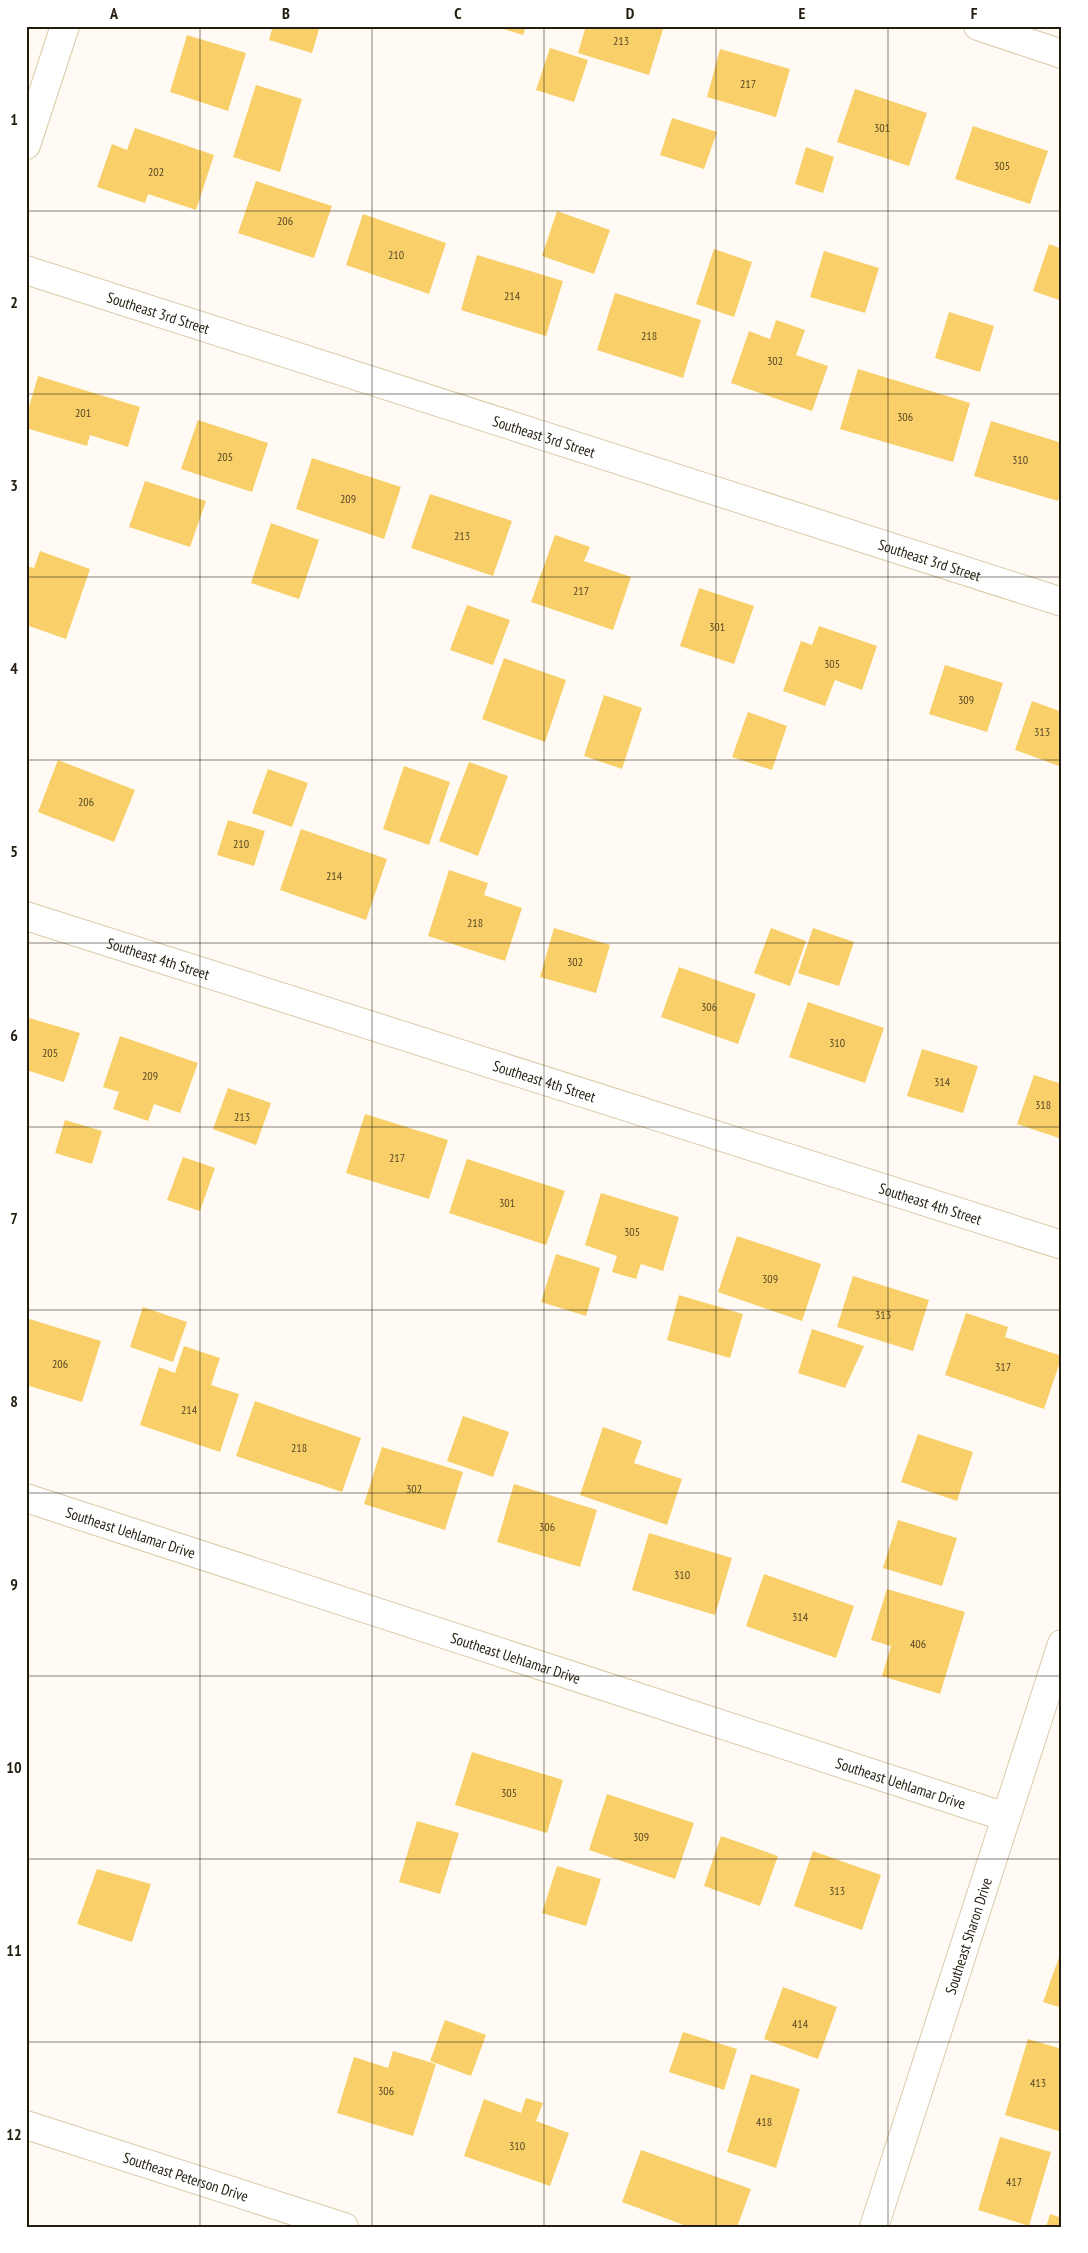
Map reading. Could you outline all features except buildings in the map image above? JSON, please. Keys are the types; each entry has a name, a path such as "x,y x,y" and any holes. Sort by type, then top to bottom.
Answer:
{"street":[{"path":"26,145 65,26"},
{"path":"978,26 1062,54"},
{"name":"Southeast 3rd Street","path":"26,270 1062,602"},
{"name":"Southeast 4th Street","path":"26,916 1062,1245"},
{"name":"Southeast Uehlamar Drive","path":"26,1498 1006,1816"},
{"name":"Southeast Sharon Drive","path":"874,2227 1062,1644"},
{"name":"Southeast Peterson Drive","path":"26,2125 344,2227"}]}
